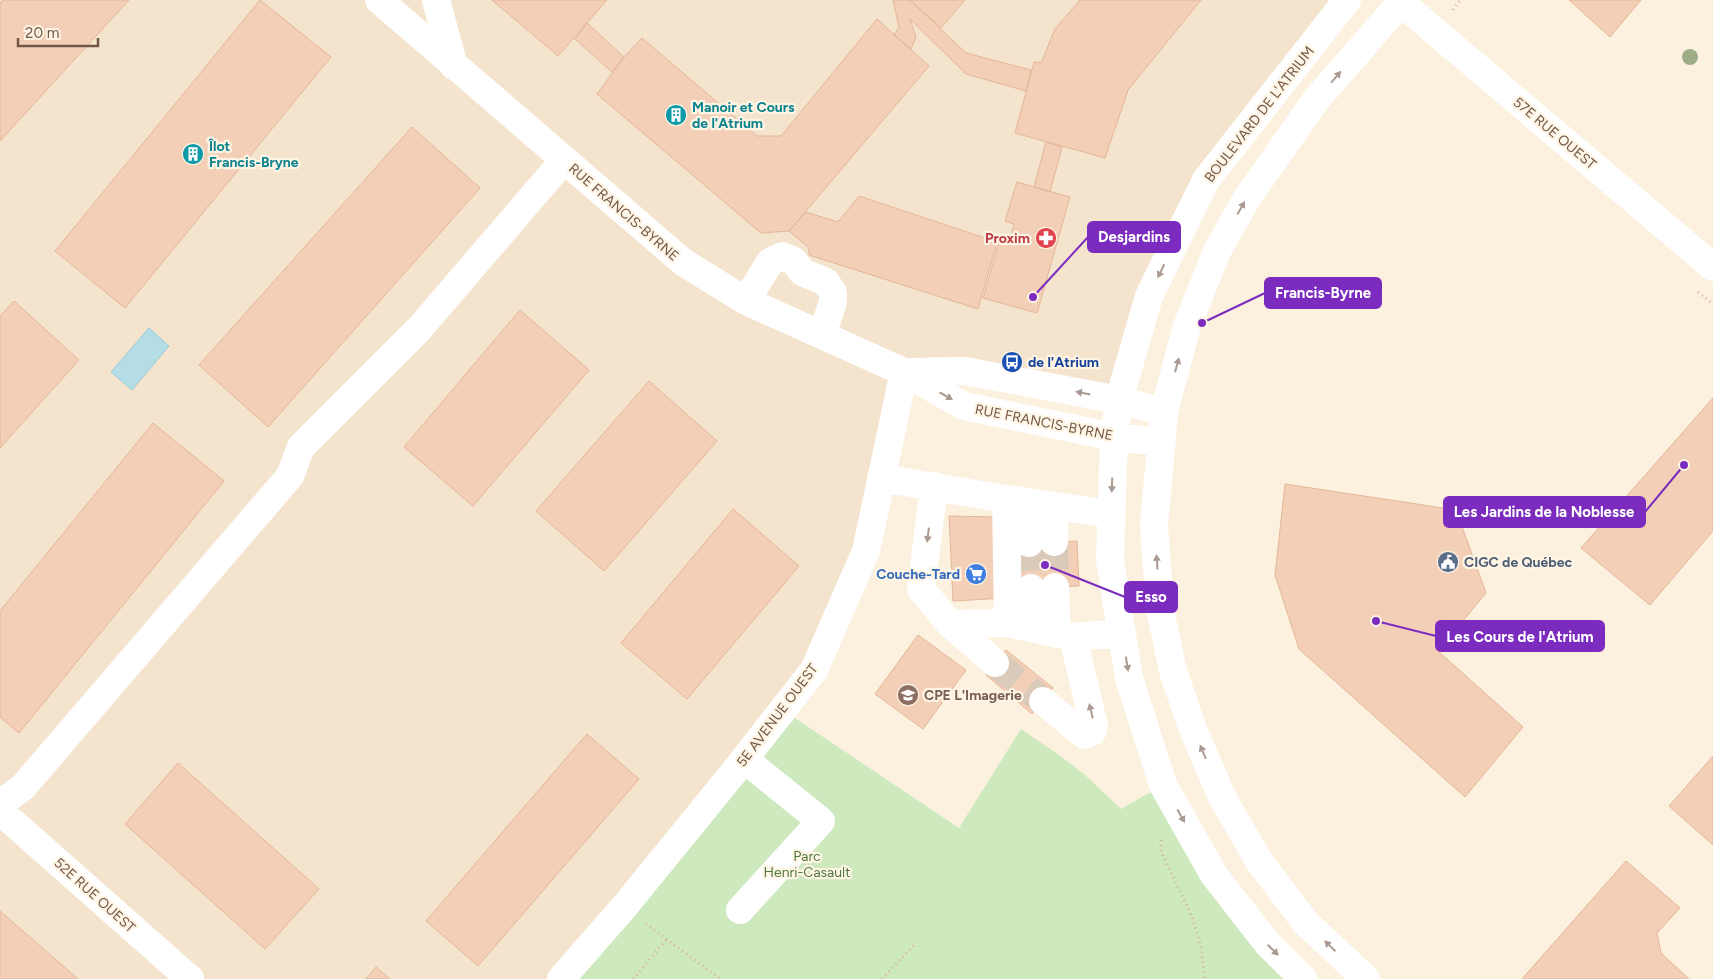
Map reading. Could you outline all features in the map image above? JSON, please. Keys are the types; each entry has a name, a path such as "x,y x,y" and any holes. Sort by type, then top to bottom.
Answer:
{"street":[{"name":"RUE FRANCIS-BYRNE","path":"379,0 683,262 746,302 904,372 964,406 1114,437 1162,442"},
{"path":"436,0 454,66"},
{"name":"BOULEVARD DE L'ATRIUM","path":"1303,979 1267,943 1214,875 1164,785 1129,678 1110,560 1114,437 1119,400 1149,296 1206,180 1347,0"},
{"path":"1366,979 1306,923 1259,861 1222,798 1192,726 1173,671 1160,609 1154,526 1164,412 1187,326 1217,251 1247,198 1316,100 1400,1"},
{"name":"57E RUE OUEST","path":"1400,1 1713,267"},
{"path":"0,804 23,787 290,476 301,447 419,329 564,160"},
{"path":"746,302 770,262 782,256 794,261 802,272 826,282 833,293 822,335"},
{"name":"RUE FRANCIS-BYRNE","path":"904,372 965,371 1119,400 1164,412"},
{"name":"5E AVENUE OUEST","path":"561,979 624,907 814,670 866,551 904,372"},
{"path":"881,478 1111,514"},
{"path":"934,486 922,589 950,624 995,663"},
{"path":"1030,502 1042,542"},
{"path":"1030,502 1042,631 1094,726 1092,732 1084,735 1043,701"},
{"path":"1042,631 1043,587"},
{"path":"950,624 1042,631 1122,633"},
{"path":"740,910 821,821 744,759"},
{"name":"52E RUE OUEST","path":"0,811 190,979"}],"path":[{"path":"1450,13 1460,0"},
{"path":"1162,832 1161,851 1193,919 1202,947 1205,979"},
{"path":"624,907 720,979"},
{"path":"633,979 667,939"},
{"path":"882,979 916,943"}],"shaded area":[{"path":"0,0 1348,0 1191,212 1119,400 904,372 868,541 814,670 561,979 0,979"}],"green space":[{"name":"Parc Henri-Casault","path":"783,710 959,828 1021,729 1085,775 1121,809 1163,785 1303,979 561,979"}],"water":[{"path":"149,328 169,346 132,390 111,372"}],"building":[{"path":"3,0 129,0 0,141 0,3"},
{"name":"Îlot Francis-Bryne","path":"260,0 331,57 125,308 55,251"},
{"path":"492,0 607,0 558,56"},
{"path":"893,0 910,0 966,53 1031,70 1026,91 966,74 910,19 916,37 911,49 894,35 899,27"},
{"path":"910,0 965,0 941,28"},
{"path":"1080,0 1201,0 1128,90 1105,158 1015,133 1034,62 1041,63 1055,29"},
{"path":"1569,0 1641,0 1610,37"},
{"name":"Manoir et Cours de l'Atrium","path":"877,19 929,66 789,231 761,233 597,94 624,57 642,38 757,136 781,136"},
{"path":"587,23 624,57 612,72 575,39"},
{"path":"412,127 480,188 268,427 199,365"},
{"path":"1046,142 1062,147 1050,192 1034,187"},
{"path":"1017,182 1070,197 1037,313 983,298 999,242 1009,245 1014,224 1005,221"},
{"path":"859,196 997,242 978,309 809,255 809,248 789,231 806,212 838,222"},
{"path":"14,301 79,360 0,448 0,316"},
{"path":"520,310 589,370 473,506 404,447"},
{"path":"649,381 717,441 604,571 536,511"},
{"path":"1713,398 1713,531 1650,605 1581,548"},
{"path":"153,423 224,481 19,733 0,717 0,611"},
{"path":"1285,484 1456,510 1486,593 1438,651 1523,727 1465,797 1299,649 1275,575"},
{"path":"733,509 799,566 687,699 621,643"},
{"path":"949,516 995,517 1006,598 953,601"},
{"path":"1077,541 1079,586 1014,588 1012,544"},
{"path":"918,635 966,670 923,729 875,694"},
{"path":"1006,650 1053,688 1032,714 986,675"},
{"path":"587,734 639,779 478,966 426,921"},
{"path":"1713,756 1713,845 1669,806"},
{"path":"178,763 319,889 265,949 125,824"},
{"path":"1626,861 1680,908 1657,933 1661,953 1689,979 1522,979"},
{"path":"0,911 78,979 0,979"},
{"path":"376,967 390,979 366,979"}],"tunnel":[{"path":"1054,542 1055,587"},
{"path":"1029,543 1031,588"},
{"path":"995,663 1043,701"}],"place":[{"name":"Manoir et Cours de l'Atrium","path":"676,115"},
{"name":"Îlot Francis-Bryne","path":"193,154"},
{"name":"Proxim","path":"1046,238"},
{"name":"Desjardins","path":"1033,297"},
{"name":"Francis-Byrne","path":"1202,323"},
{"name":"de l'Atrium","path":"1012,362"},
{"name":"Les Jardins de la Noblesse","path":"1684,465"},
{"name":"CIGC de Québec","path":"1448,562"},
{"name":"Esso","path":"1045,565"},
{"name":"Couche-Tard","path":"976,574"},
{"name":"Les Cours de l'Atrium","path":"1376,621"},
{"name":"CPE L'Imagerie","path":"908,695"}]}
